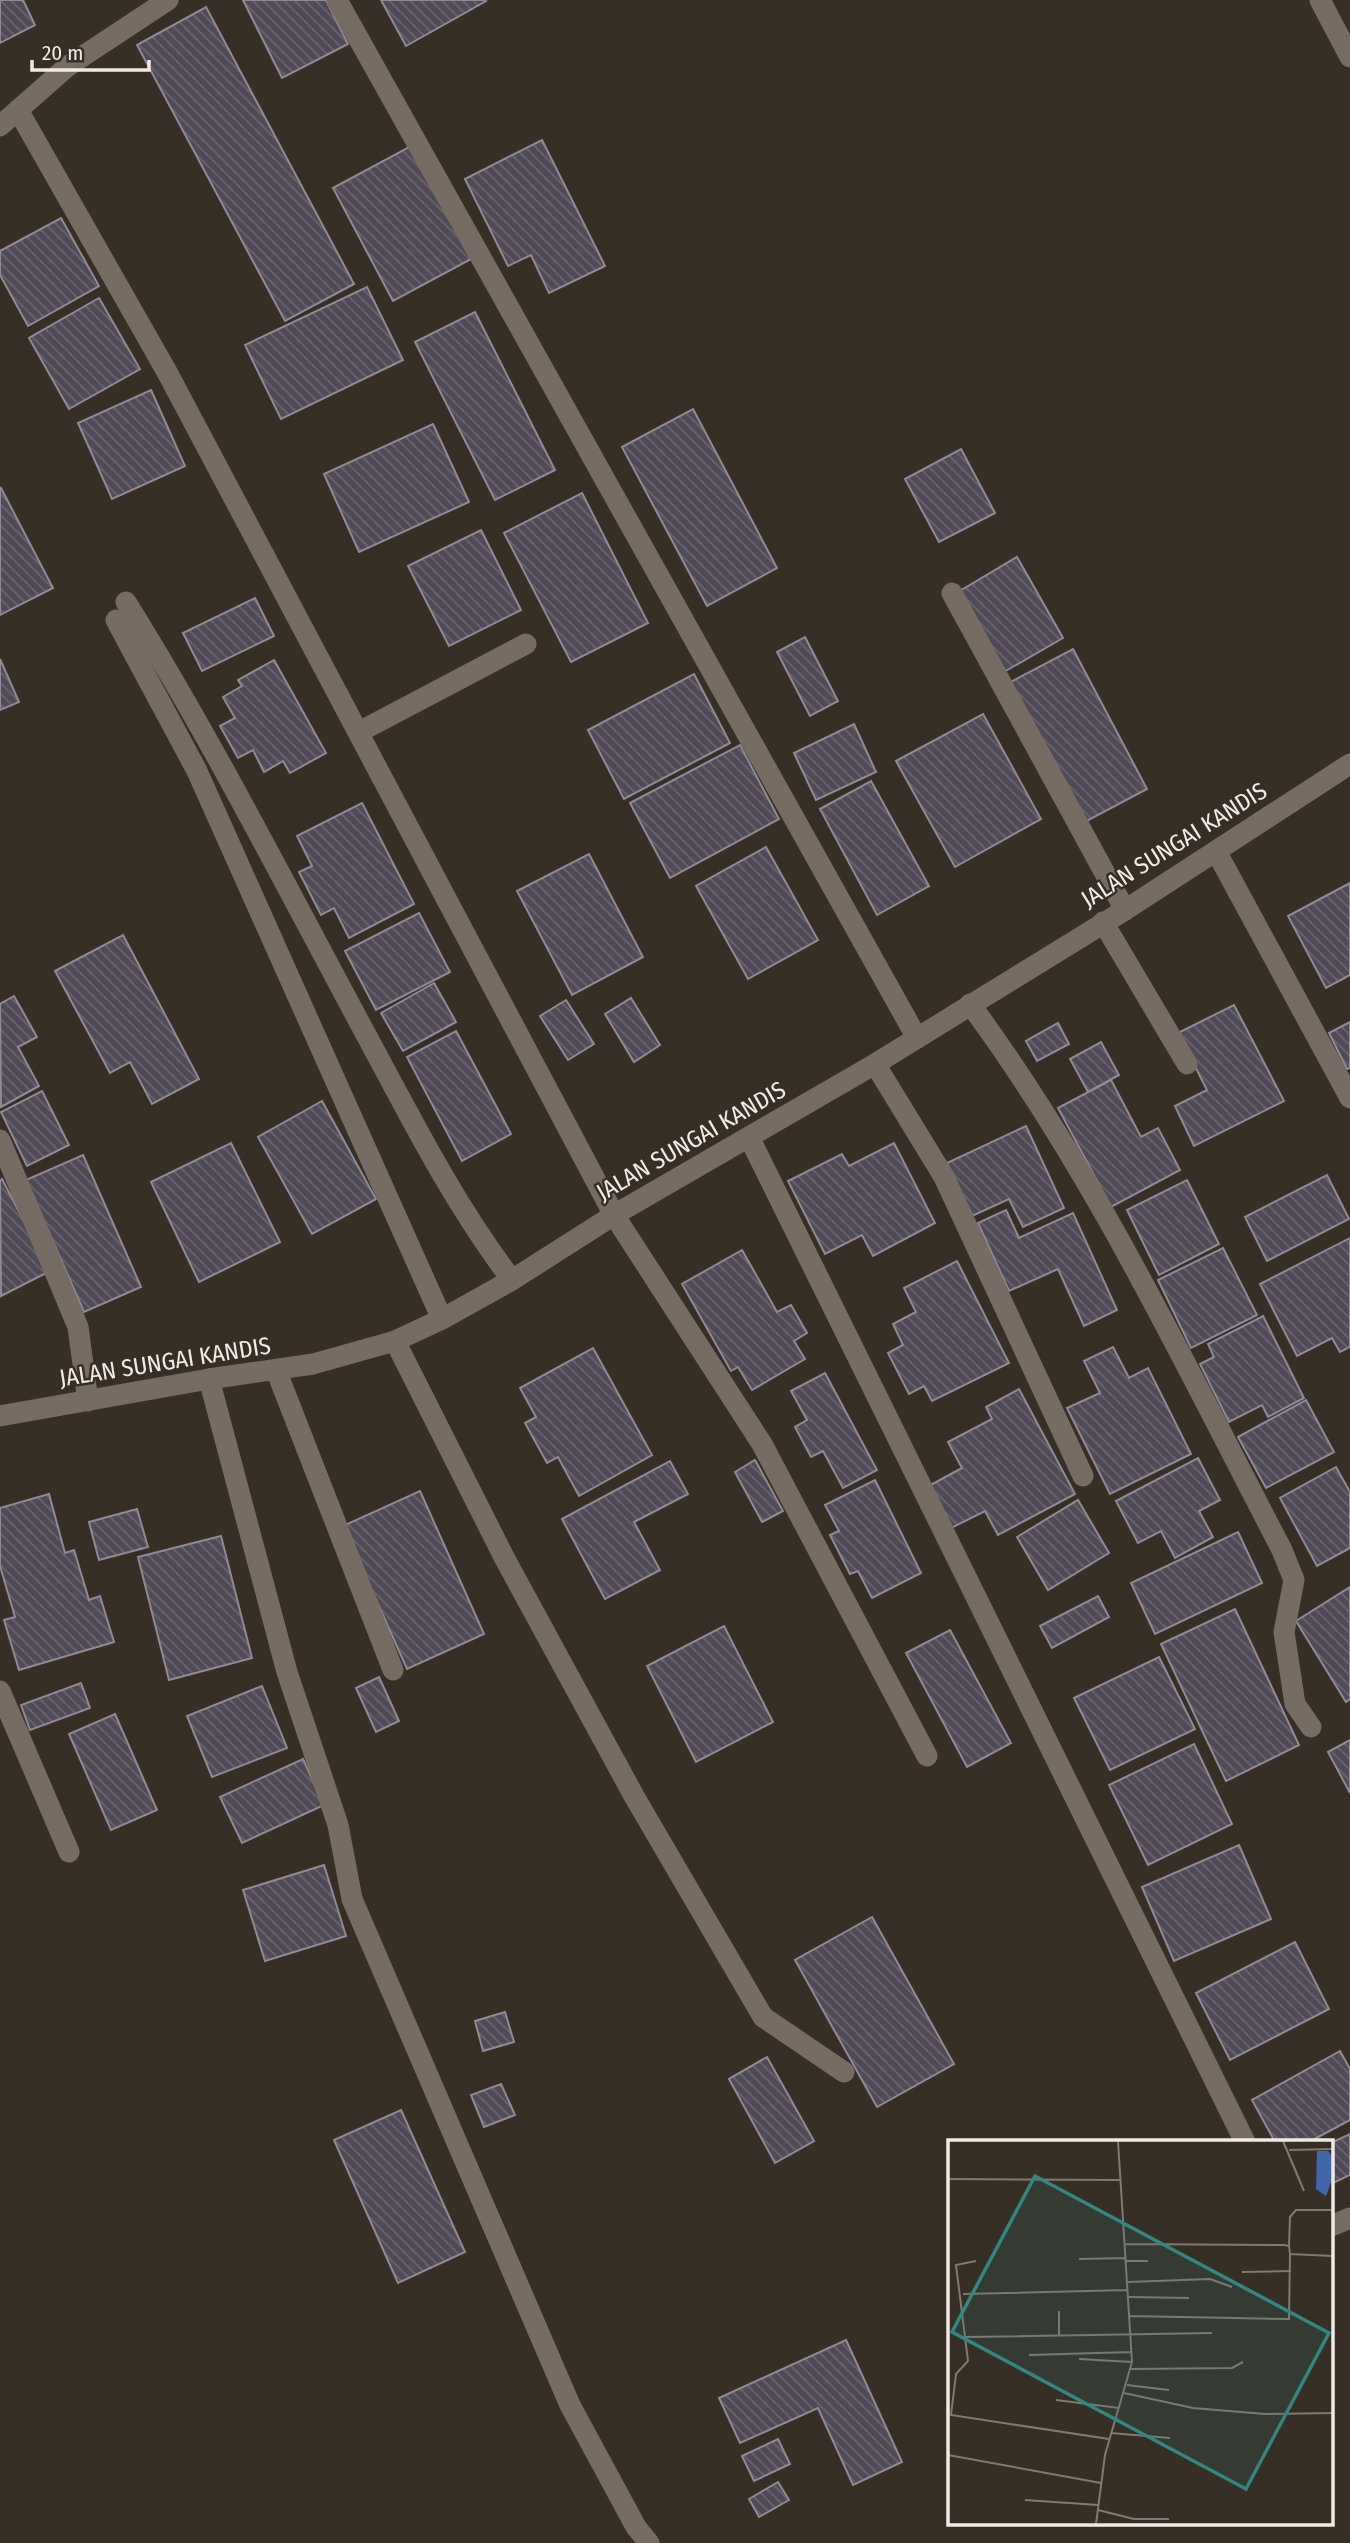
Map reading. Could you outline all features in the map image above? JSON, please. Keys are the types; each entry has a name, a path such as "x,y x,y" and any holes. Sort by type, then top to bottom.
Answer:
{"street":[{"path":"0,126 68,66 168,0"},
{"path":"337,0 917,1038"},
{"path":"1320,0 1350,57"},
{"path":"18,110 167,372 614,1215 762,1444 927,1756"},
{"path":"952,593 1125,910"},
{"path":"126,601 174,680 382,1065 478,1236 512,1280"},
{"path":"116,620 197,771 442,1319"},
{"path":"359,732 526,644"},
{"name":"JALAN SUNGAI KANDIS","path":"0,1416 209,1379 313,1364 395,1340 442,1319 512,1280 614,1215 875,1065 1125,910 1350,764"},
{"path":"1216,851 1350,1098"},
{"path":"1103,922 1187,1064"},
{"path":"970,1004 1012,1061 1102,1207 1282,1550 1294,1580 1284,1632 1295,1704 1311,1727"},
{"path":"875,1065 944,1177 1083,1476"},
{"path":"749,1137 1244,2140"},
{"path":"0,1140 78,1327 88,1401"},
{"path":"395,1340 505,1559 634,1796 763,2017 844,2072"},
{"path":"276,1370 393,1670"},
{"path":"209,1379 287,1672 338,1825 352,1899 570,2405 636,2527 649,2543"},
{"path":"0,1691 69,1852"},
{"path":"1332,2226 1350,2218"}],"building":[{"path":"0,0 23,0 35,25 0,43"},
{"path":"243,0 326,0 348,44 282,78"},
{"path":"381,0 485,0 486,1 406,46"},
{"path":"206,7 354,284 285,321 137,45"},
{"path":"542,140 605,266 549,293 531,255 508,266 465,179"},
{"path":"411,146 471,259 393,301 333,188"},
{"path":"61,218 99,286 28,326 0,275 0,251"},
{"path":"367,287 403,360 281,419 245,345"},
{"path":"99,298 140,369 69,409 29,338"},
{"path":"475,312 555,470 495,500 415,342"},
{"path":"151,390 185,466 112,499 78,423"},
{"path":"693,409 777,568 707,606 622,447"},
{"path":"433,424 469,502 359,552 324,474"},
{"path":"961,449 995,513 939,542 905,479"},
{"path":"0,489 53,588 0,615"},
{"path":"582,493 648,623 571,662 504,533"},
{"path":"481,530 521,610 449,646 408,566"},
{"path":"1017,557 1063,638 1004,672 958,592"},
{"path":"255,598 274,636 202,671 183,633"},
{"path":"805,637 838,701 810,716 777,652"},
{"path":"1073,649 1147,789 1081,824 1007,684"},
{"path":"0,659 19,702 0,710"},
{"path":"274,660 326,753 290,773 283,761 264,772 253,750 238,758 220,726 235,718 223,697 242,686 238,680"},
{"path":"694,674 730,743 624,799 588,730"},
{"path":"983,714 1041,819 955,867 896,761"},
{"path":"854,724 876,772 816,800 794,753"},
{"path":"740,745 779,819 670,878 630,803"},
{"path":"871,781 929,886 877,915 820,809"},
{"path":"362,803 414,904 349,938 334,908 321,915 299,872 312,866 297,836"},
{"path":"766,847 818,940 748,979 696,886"},
{"path":"589,854 643,957 572,995 517,891"},
{"path":"1350,883 1350,975 1326,988 1288,916"},
{"path":"419,913 450,972 376,1010 345,951"},
{"path":"123,935 199,1079 152,1104 130,1062 110,1073 55,971"},
{"path":"434,983 456,1022 403,1051 381,1013"},
{"path":"14,996 37,1037 18,1047 39,1086 1,1107 0,1004"},
{"path":"631,998 660,1045 634,1062 605,1014"},
{"path":"566,1000 594,1044 568,1060 540,1016"},
{"path":"1234,1005 1284,1101 1194,1146 1175,1106 1207,1090 1178,1033"},
{"path":"1350,1022 1350,1068 1347,1069 1329,1033"},
{"path":"1058,1023 1069,1044 1037,1061 1026,1041"},
{"path":"456,1031 511,1134 462,1161 407,1057"},
{"path":"1101,1042 1119,1075 1088,1092 1070,1059"},
{"path":"1111,1080 1141,1137 1158,1128 1180,1170 1111,1207 1058,1108"},
{"path":"42,1091 69,1145 27,1166 1,1112"},
{"path":"322,1101 376,1199 312,1234 258,1137"},
{"path":"1026,1126 1064,1208 1023,1227 1009,1199 972,1216 947,1163"},
{"path":"231,1143 280,1242 199,1282 151,1182"},
{"path":"894,1143 935,1223 873,1256 862,1235 825,1254 788,1181 842,1154 849,1166"},
{"path":"83,1155 141,1287 84,1312 26,1180"},
{"path":"1327,1175 1349,1219 1267,1261 1245,1217"},
{"path":"2,1179 50,1271 1,1296 0,1181"},
{"path":"1187,1180 1219,1244 1159,1275 1127,1210"},
{"path":"1006,1210 1019,1238 1073,1213 1117,1310 1084,1326 1058,1269 1009,1291 978,1223"},
{"path":"1350,1238 1350,1347 1340,1352 1332,1338 1297,1356 1260,1284"},
{"path":"1223,1248 1257,1315 1191,1348 1158,1280"},
{"path":"742,1250 777,1312 791,1305 807,1333 794,1341 805,1359 752,1390 738,1367 731,1371 682,1284"},
{"path":"957,1261 1009,1363 932,1401 924,1386 909,1394 888,1353 903,1345 893,1324 916,1312 904,1288"},
{"path":"1263,1316 1304,1398 1268,1417 1262,1405 1229,1422 1200,1364 1214,1357 1208,1344"},
{"path":"1113,1347 1129,1378 1148,1368 1191,1454 1110,1494 1067,1408 1100,1393 1084,1361"},
{"path":"593,1348 652,1455 579,1496 558,1457 547,1463 525,1423 536,1417 520,1388"},
{"path":"825,1373 877,1470 843,1488 823,1451 811,1457 795,1427 807,1420 791,1391"},
{"path":"1019,1389 1075,1494 998,1535 985,1511 949,1529 927,1487 962,1468 948,1442 992,1419 986,1407"},
{"path":"1306,1400 1334,1452 1266,1488 1238,1437"},
{"path":"1198,1458 1220,1500 1199,1511 1213,1537 1175,1558 1161,1531 1138,1543 1116,1501"},
{"path":"755,1460 783,1511 762,1522 735,1472"},
{"path":"670,1461 688,1494 634,1522 660,1570 605,1599 562,1519"},
{"path":"1336,1467 1350,1492 1350,1548 1317,1566 1280,1498"},
{"path":"875,1480 921,1573 872,1598 858,1571 850,1574 830,1535 839,1531 825,1505"},
{"path":"420,1491 484,1634 407,1669 343,1526"},
{"path":"49,1494 65,1553 74,1550 89,1600 100,1596 114,1642 19,1670 4,1620 15,1617 0,1566 0,1508"},
{"path":"1078,1500 1109,1553 1048,1590 1017,1537"},
{"path":"137,1509 148,1547 99,1560 89,1522"},
{"path":"1238,1532 1262,1583 1155,1634 1131,1583"},
{"path":"221,1536 252,1658 169,1680 138,1557"},
{"path":"1350,1587 1350,1699 1346,1702 1296,1621"},
{"path":"1098,1596 1109,1617 1052,1648 1040,1626"},
{"path":"1235,1609 1299,1745 1226,1781 1161,1644"},
{"path":"724,1626 773,1722 696,1762 647,1666"},
{"path":"950,1630 1011,1743 967,1767 906,1653"},
{"path":"1159,1657 1195,1729 1110,1770 1074,1698"},
{"path":"379,1677 399,1721 376,1732 356,1688"},
{"path":"81,1683 90,1708 30,1730 21,1705"},
{"path":"262,1686 287,1748 212,1777 187,1716"},
{"path":"115,1714 157,1810 111,1830 69,1734"},
{"path":"1350,1740 1350,1793 1328,1752"},
{"path":"1194,1744 1232,1824 1148,1865 1109,1785"},
{"path":"303,1759 324,1805 242,1843 220,1797"},
{"path":"1239,1845 1271,1919 1174,1961 1142,1887"},
{"path":"324,1865 346,1936 265,1961 243,1890"},
{"path":"872,1917 954,2064 877,2107 795,1960"},
{"path":"1295,1942 1329,2009 1230,2060 1196,1993"},
{"path":"505,2012 514,2042 483,2051 475,2021"},
{"path":"1340,2051 1350,2069 1350,2120 1313,2140 1274,2140 1252,2100"},
{"path":"767,2057 814,2141 775,2163 729,2079"},
{"path":"501,2084 515,2115 484,2127 471,2095"},
{"path":"401,2110 465,2252 398,2283 334,2140"},
{"path":"1350,2134 1350,2175 1332,2184 1332,2143"},
{"path":"846,2340 902,2462 853,2485 818,2408 740,2443 719,2398"},
{"path":"778,2439 790,2464 754,2481 742,2456"},
{"path":"778,2482 789,2500 759,2517 749,2499"}]}
